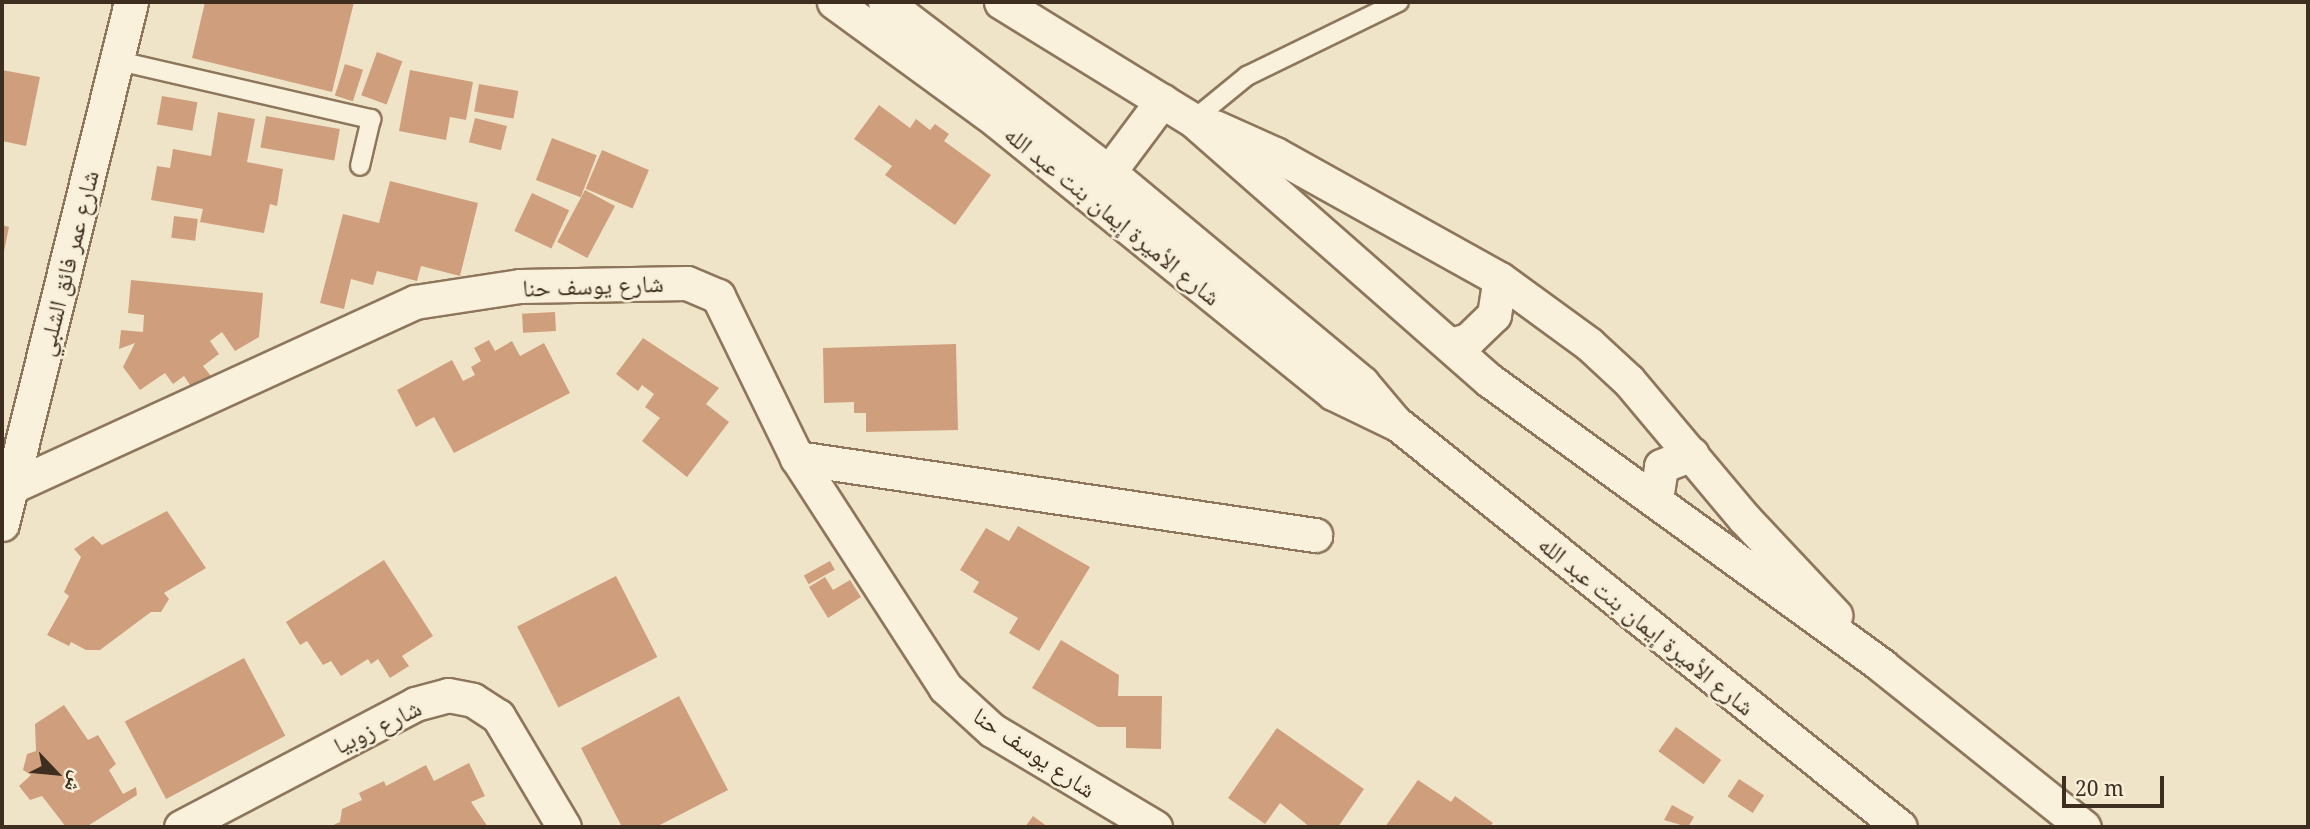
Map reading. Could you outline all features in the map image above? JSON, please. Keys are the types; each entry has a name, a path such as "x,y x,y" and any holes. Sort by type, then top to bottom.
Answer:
{"street":[{"name":"شارع عمر فائق الشلبي","path":"2,524 119,61 131,2"},
{"name":"شارع الأميرة إيمان بنت عبد الله","path":"834,2 997,121 1333,393 1395,422"},
{"name":"شارع الأميرة إيمان بنت عبد الله","path":"885,2 1109,172 1362,383 1395,422 1900,827"},
{"path":"1001,2 1193,120 1450,345 1532,413 1656,499 1830,633 1882,666 2084,827"},
{"path":"1109,172 1162,101"},
{"path":"1193,120 1249,140 1500,279 1619,371 1882,666"},
{"path":"1450,345 1468,340 1494,315 1500,279"},
{"name":"شارع يوسف حنا","path":"11,486 415,302 520,286 642,280 687,283 718,296 797,458 945,687 992,730 1154,827"},
{"path":"1656,499 1661,466 1692,454"},
{"path":"797,458 1315,535"},
{"name":"شارع زوبيا","path":"181,827 415,704 448,695 473,700 498,716 564,827"}],"lane":[{"path":"1193,120 1247,76 1399,2"},
{"path":"119,61 371,119 360,166"}],"building":[{"path":"205,2 354,2 332,92 192,58"},
{"path":"377,52 402,61 387,104 361,95"},
{"path":"345,64 363,70 353,101 335,95"},
{"path":"2,70 40,77 26,146 2,141"},
{"path":"410,70 473,82 466,120 450,117 446,140 399,131"},
{"path":"479,84 518,91 514,119 474,112"},
{"path":"162,96 197,102 192,131 157,125"},
{"path":"879,105 910,128 916,119 930,130 935,124 949,134 944,141 991,175 955,225 885,175 892,166 854,139"},
{"path":"218,112 255,119 247,162 283,169 277,206 270,204 264,233 200,222 203,209 151,200 157,166 170,168 173,149 211,156"},
{"path":"266,116 340,129 334,161 260,148"},
{"path":"475,118 507,126 501,150 469,142"},
{"path":"552,138 597,155 581,197 536,180"},
{"path":"602,150 649,170 633,209 586,189"},
{"path":"390,181 478,203 460,276 421,266 417,281 377,271 373,285 351,279 344,309 320,303 343,214 379,223"},
{"path":"585,190 615,206 587,258 557,242"},
{"path":"532,193 569,210 551,248 514,231"},
{"path":"174,216 198,219 195,241 171,238"},
{"path":"2,225 9,227 3,256 2,256"},
{"path":"131,280 263,293 259,337 235,351 222,332 210,341 219,354 203,366 211,376 192,388 184,376 173,384 165,373 140,390 123,367 135,343 119,349 121,330 143,332 144,315 128,313"},
{"path":"555,312 556,331 523,333 522,314"},
{"path":"643,338 719,388 706,404 729,422 687,477 642,441 660,418 645,407 654,394 642,385 638,391 616,374"},
{"path":"489,340 495,351 512,341 520,356 544,343 570,393 454,453 434,417 416,427 397,390 452,360 463,381 475,375 471,367 481,361 474,348"},
{"path":"956,344 958,430 866,432 866,413 854,413 854,402 824,403 823,348"},
{"path":"167,511 206,568 164,593 169,599 161,612 151,612 100,650 86,650 71,642 69,646 47,635 69,596 64,592 81,557 74,549 93,536 102,545"},
{"path":"1018,526 1090,567 1039,651 1009,633 1018,618 973,592 979,582 960,570 986,528 1009,541"},
{"path":"384,560 433,636 402,656 409,666 390,678 378,659 371,664 368,659 341,676 331,661 323,665 307,641 300,645 286,622"},
{"path":"830,561 835,570 809,584 804,576"},
{"path":"616,576 657,657 558,707 517,626"},
{"path":"825,577 833,590 850,580 861,597 828,618 809,587"},
{"path":"1061,640 1119,675 1118,696 1162,696 1161,749 1126,748 1126,727 1098,727 1032,688"},
{"path":"244,658 285,736 166,799 125,721"},
{"path":"679,696 728,790 656,827 622,827 581,748"},
{"path":"64,705 88,740 98,735 116,764 109,770 123,794 136,787 137,795 86,827 66,827 42,796 30,800 19,786 31,775 23,770 27,754 36,751 35,724"},
{"path":"1676,727 1721,760 1704,784 1658,751"},
{"path":"1277,728 1364,789 1338,827 1310,827 1280,803 1265,824 1228,798"},
{"path":"469,763 485,796 471,802 488,827 329,827 340,822 342,809 362,800 359,793 384,781 386,786 426,765 434,781"},
{"path":"1739,779 1764,795 1753,813 1728,797"},
{"path":"1418,780 1451,802 1455,796 1493,823 1489,827 1385,827"},
{"path":"1672,805 1694,817 1688,827 1664,820"},
{"path":"1033,816 1048,827 1025,827"}]}
